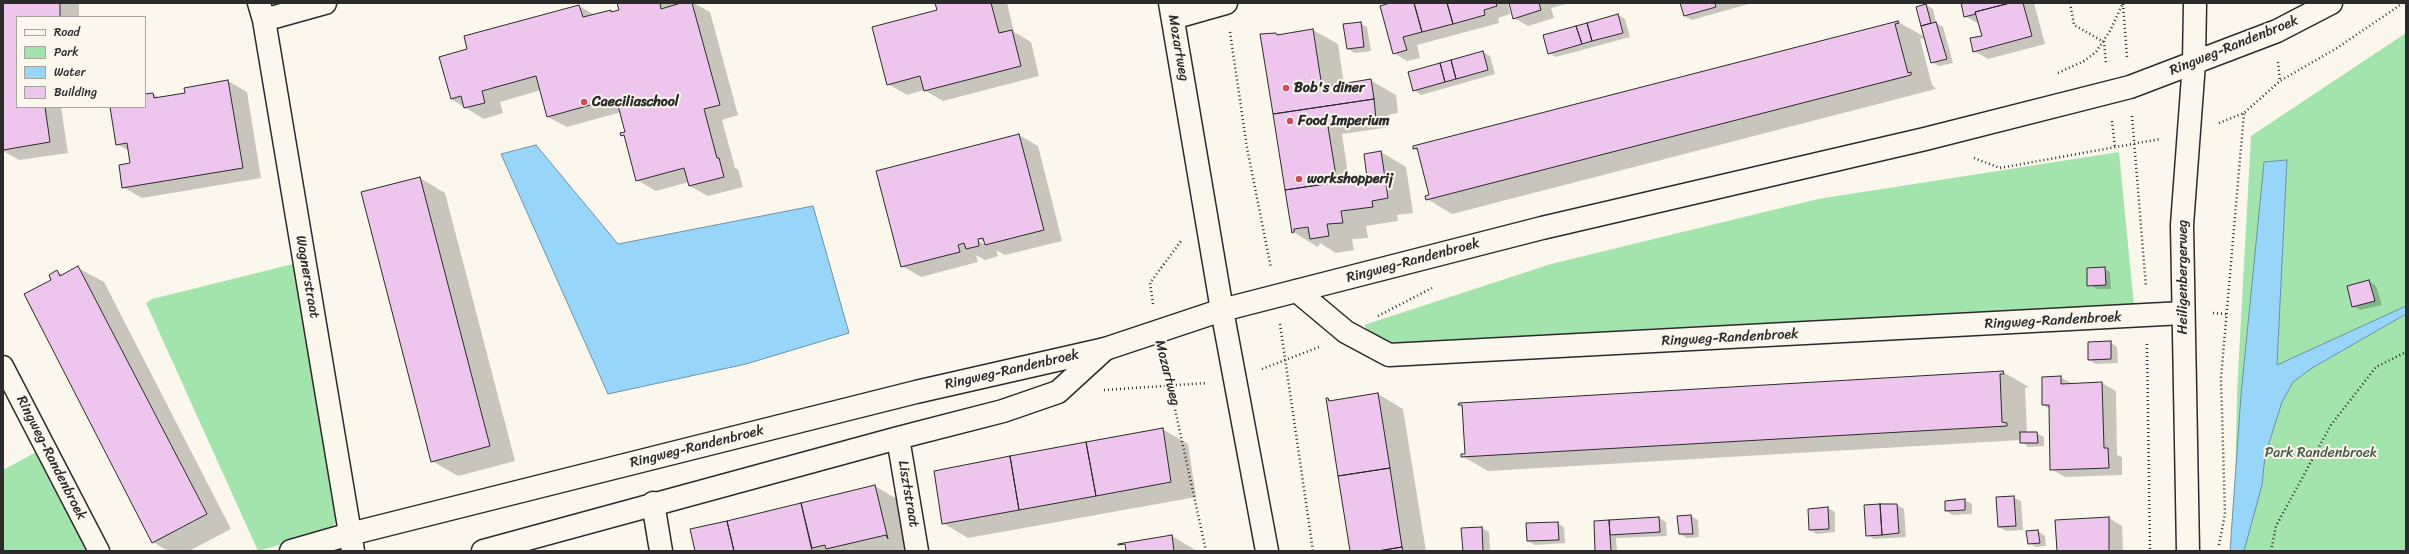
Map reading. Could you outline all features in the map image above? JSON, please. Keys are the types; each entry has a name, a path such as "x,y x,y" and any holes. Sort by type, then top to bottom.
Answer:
{"street":[{"path":"262,12 325,3"},
{"path":"1172,10 1226,3"},
{"name":"Heiligenbergerweg","path":"2188,551 2182,225 2187,132 2194,63 2195,3"},
{"name":"Ringweg-Randenbroek","path":"291,551 351,542 916,392 1105,349 1222,310 1542,228 1925,139 2130,87 2277,30 2331,3"},
{"name":"Mozartweg","path":"1172,10 1222,310 1267,551"},
{"name":"Wagnerstraat","path":"262,12 351,542"},
{"name":"Ringweg-Randenbroek","path":"1297,291 1346,332 1389,356 2183,313"},
{"name":"Ringweg-Randenbroek","path":"483,551 898,438 1003,412 1058,392 1105,349"},
{"name":"Lisztstraat","path":"898,438 917,551"},
{"path":"653,504 661,551"}],"lane":[{"name":"Ringweg-Randenbroek","path":"3,366 99,551"}],"path":[{"path":"2051,75 2071,68 2096,52 2110,31 2123,3"},
{"path":"2123,3 2130,87"},
{"path":"1973,157 2000,168 2134,145 2228,121 2244,113 2280,81 2337,48 2403,3"},
{"path":"2217,551 2225,514 2221,378 2244,113"},
{"path":"2134,145 2147,316 2150,551"},
{"name":"Mozartweg","path":"1206,212 1150,283 1157,332 1206,551"},
{"path":"2272,551 2276,526 2330,425 2376,367 2406,352"}],"green space":[{"name":"Park Randenbroek","path":"2406,33 2406,551 2234,551 2237,392 2251,136"},
{"path":"2119,152 2134,306 1626,330 1434,343 1379,344 1364,325 1551,264 1818,199"},
{"path":"293,264 340,518 328,531 258,551 146,303 152,299"},
{"path":"42,449 93,551 3,551 3,470"}],"water":[{"path":"536,145 618,244 813,206 849,333 746,364 608,394 501,154"},
{"path":"2287,160 2277,365 2406,306 2406,314 2312,368 2293,382 2282,402 2265,456 2262,485 2244,551 2230,551 2241,395 2264,162"}],"building":[{"path":"3,3 60,3 60,16 16,16 16,108 45,108 50,142 3,150"},
{"path":"617,3 660,3 661,9 681,3 692,3 720,105 704,109 717,158 719,158 724,177 689,186 684,168 636,181 624,135 621,136 620,133 625,132 616,98 547,117 536,76 482,91 485,103 464,108 461,96 451,99 439,57 467,49 464,36 579,5 583,17 611,10 611,12 619,10"},
{"path":"935,3 991,3 999,33 1012,30 1021,66 924,91 920,76 887,85 872,27 937,10"},
{"path":"1390,3 1414,3 1422,32 1403,37 1407,50 1393,54 1380,6"},
{"path":"1414,3 1447,3 1453,24 1422,32"},
{"path":"1447,3 1496,3 1497,6 1484,10 1485,15 1453,24"},
{"path":"1509,3 1539,3 1541,10 1513,19"},
{"path":"1680,3 1715,3 1716,7 1684,16"},
{"path":"1961,3 2010,3 1975,12 1976,14 1964,17"},
{"path":"2010,3 2023,3 2032,36 1973,52 1970,38 1982,36 1975,12"},
{"path":"1926,4 1931,23 1921,26 1916,7"},
{"path":"1618,14 1623,33 1592,41 1587,23"},
{"path":"1898,21 1899,23 1895,24 1908,73 1911,72 1911,75 1426,200 1425,196 1429,195 1417,148 1413,149 1413,146"},
{"path":"1361,22 1364,47 1347,49 1343,24"},
{"path":"1936,22 1947,59 1931,63 1921,26"},
{"path":"1587,23 1592,41 1582,44 1576,26"},
{"path":"1576,26 1582,44 1548,54 1543,35"},
{"path":"1313,29 1322,87 1371,79 1374,99 1273,114 1260,34 1276,33 1277,35"},
{"path":"1483,51 1488,70 1456,79 1451,60"},
{"path":"1451,60 1456,79 1445,82 1440,63"},
{"path":"1440,63 1445,82 1413,91 1408,72"},
{"path":"228,80 243,168 122,188 119,165 130,163 127,143 116,145 110,108 146,108 146,94 153,93 154,98 185,93 184,88"},
{"path":"1374,99 1376,119 1328,127 1337,182 1285,190 1273,114"},
{"path":"1019,134 1044,230 985,245 983,238 978,239 979,246 966,249 964,243 958,245 960,252 901,267 876,171"},
{"path":"1381,151 1388,198 1372,201 1373,207 1341,211 1343,223 1327,224 1329,236 1310,239 1308,227 1294,229 1294,232 1292,233 1285,190 1367,178 1364,154"},
{"path":"420,177 490,446 431,462 361,192"},
{"path":"78,266 207,514 152,543 24,294 51,280 49,275 57,270 60,276"},
{"path":"2105,267 2106,285 2087,286 2087,268"},
{"path":"2369,280 2375,301 2352,307 2347,286"},
{"path":"2111,341 2111,359 2088,360 2088,342"},
{"path":"2003,371 2004,374 2000,374 2002,422 2007,423 2007,426 1461,457 1461,454 1465,454 1462,405 1458,405 1459,403"},
{"path":"2061,376 2061,384 2102,382 2104,448 2108,448 2109,468 2050,470 2049,405 2042,405 2042,377"},
{"path":"1378,393 1390,468 1338,476 1326,398 1328,398 1329,401"},
{"path":"1163,428 1171,482 1096,496 1086,442"},
{"path":"2020,432 2037,432 2038,443 2020,443"},
{"path":"1086,442 1096,496 1019,510 1010,456"},
{"path":"1010,456 1019,510 942,524 934,471"},
{"path":"1390,468 1402,547 1378,551 1350,551 1338,476"},
{"path":"875,485 888,539 886,535 826,549 825,545 812,548 801,503"},
{"path":"2014,496 2016,526 1998,527 1996,497"},
{"path":"1965,499 1965,510 1945,511 1945,501"},
{"path":"801,503 812,551 734,551 727,521"},
{"path":"1880,504 1897,504 1899,533 1882,535"},
{"path":"1880,504 1882,535 1866,536 1864,505"},
{"path":"1828,507 1829,529 1809,530 1808,509"},
{"path":"1691,515 1693,534 1679,534 1677,516"},
{"path":"1659,517 1660,532 1610,535 1609,520"},
{"path":"2109,517 2109,551 2057,551 2055,520"},
{"path":"1609,520 1611,551 1595,551 1594,521"},
{"path":"727,521 734,551 695,551 690,529"},
{"path":"1558,522 1559,540 1527,541 1526,523"},
{"path":"1482,527 1483,551 1463,551 1461,528"},
{"path":"2038,530 2040,543 2028,544 2026,531"},
{"path":"1172,535 1174,551 1126,551 1125,544 1118,545 1118,544"},
{"path":"1402,547 1403,551 1378,551"}],"place":[{"name":"Bob's diner","path":"1286,88"},
{"name":"Caeciliaschool","path":"584,102"},
{"name":"Food Imperium","path":"1290,121"},
{"name":"workshopperij","path":"1299,179"}]}
